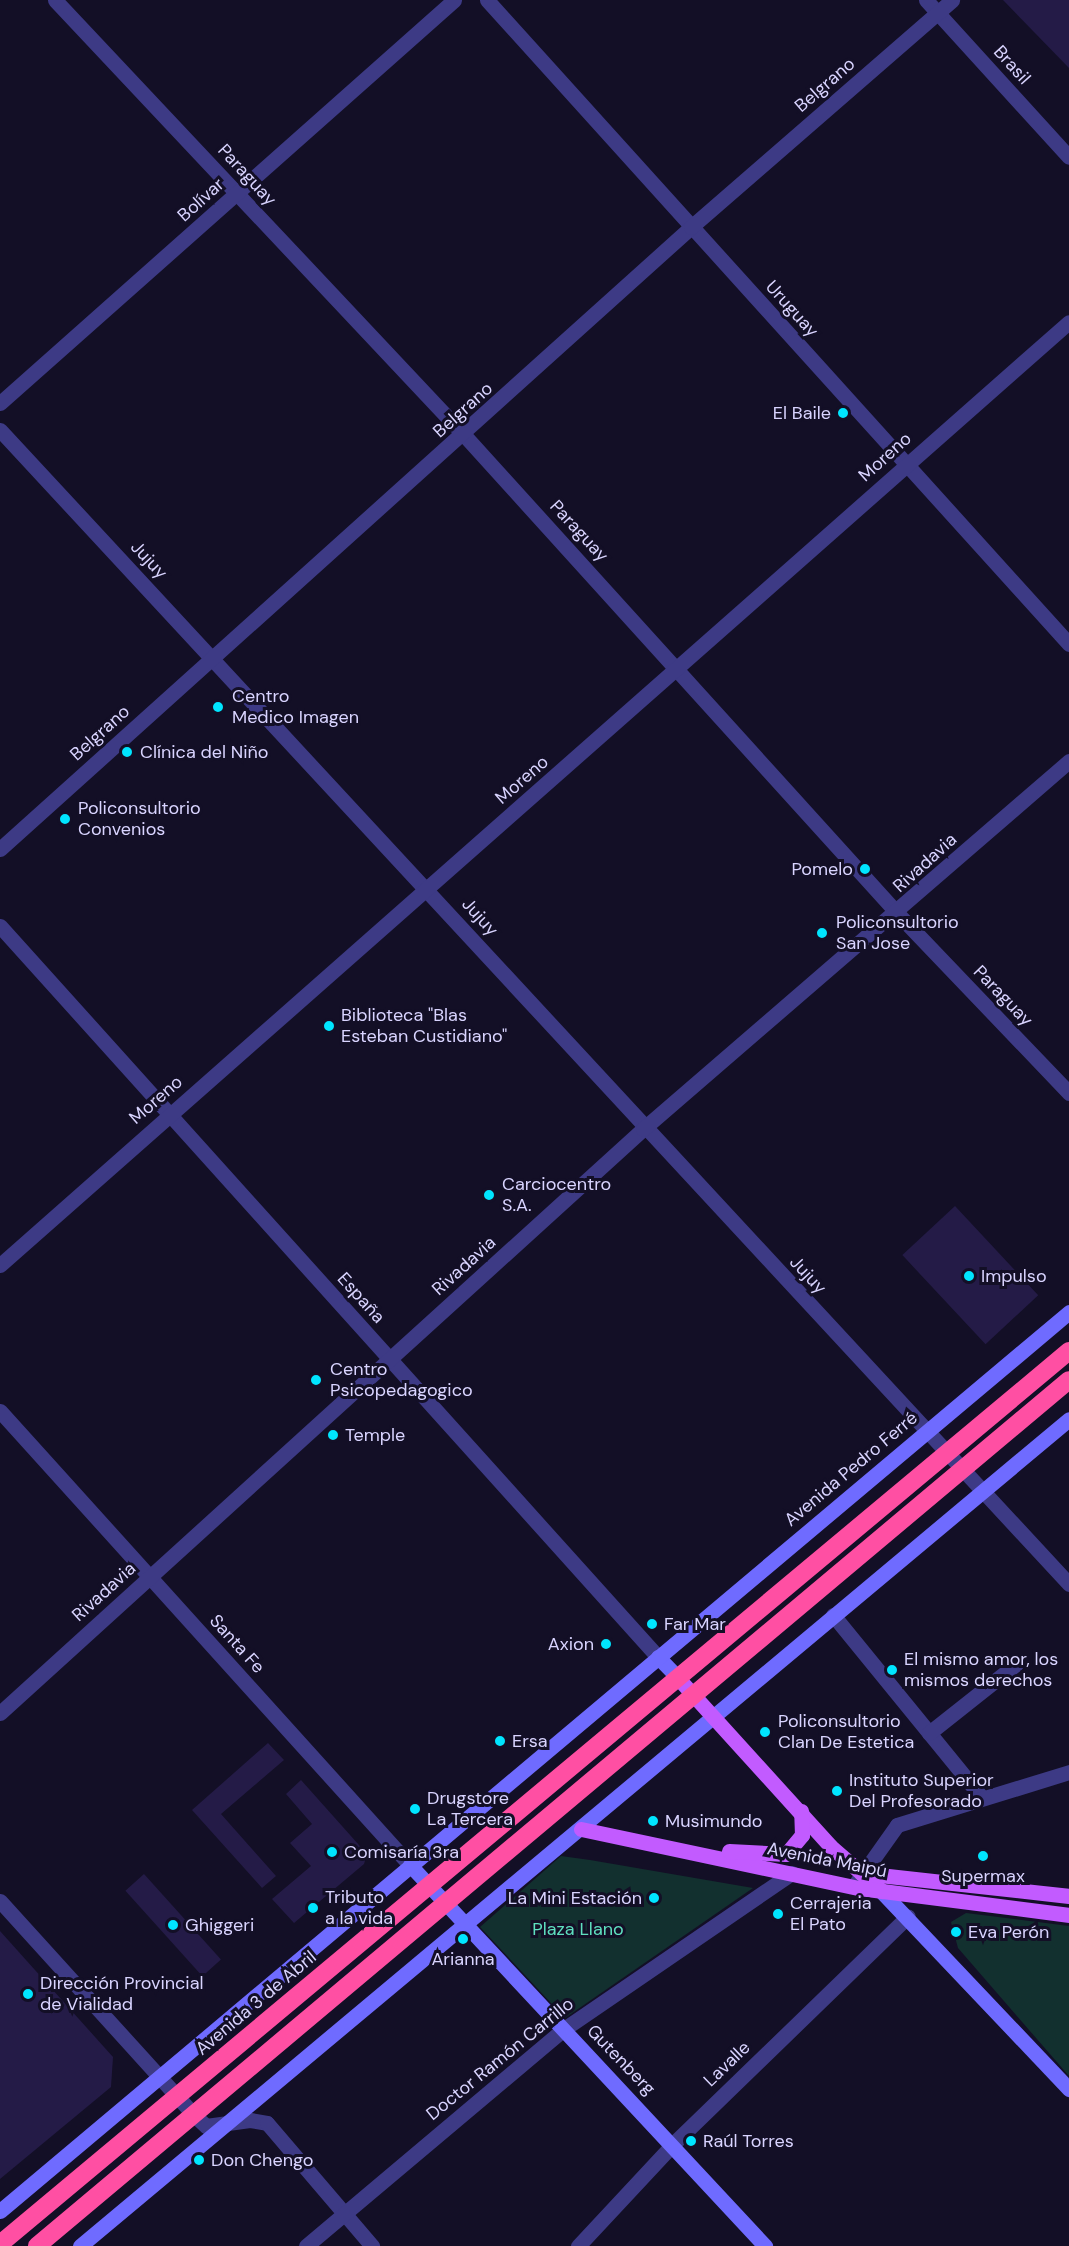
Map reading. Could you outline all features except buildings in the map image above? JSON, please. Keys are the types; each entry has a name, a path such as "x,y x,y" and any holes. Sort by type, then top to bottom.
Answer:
{"highway":[{"path":"677,1677 1069,1350"},
{"path":"37,2246 1069,1380"},
{"name":"Avenida 3 de Abril","path":"0,2244 178,2098 677,1677"},
{"path":"49,2246 104,2189"}],"main road":[{"name":"Avenida Pedro Ferré","path":"658,1657 1069,1312"},
{"path":"80,2246 466,1926 1069,1419"},
{"name":"España","path":"658,1657 800,1809 858,1880 882,1892"},
{"path":"410,1865 658,1657"},
{"path":"654,1844 786,1854 802,1835 800,1809"},
{"name":"Avenida Maipú","path":"581,1829 792,1873 1069,1896"},
{"name":"Santa Fe","path":"410,1865 446,1903"},
{"name":"Avenida 3 de Abril","path":"0,2211 410,1865"},
{"path":"882,1892 908,1916 1069,2089"},
{"name":"Avenida Maipú","path":"882,1892 1069,1915"},
{"name":"Gutenberg","path":"446,1903 673,2144 765,2246"}],"street":[{"name":"Paraguay","path":"55,0 465,436 680,668 897,913 1069,1094"},
{"name":"Bolívar","path":"0,403 454,0"},
{"name":"Uruguay","path":"487,0 1069,644"},
{"name":"Brasil","path":"926,0 1069,156"},
{"name":"Belgrano","path":"0,849 465,436 691,227 952,0"},
{"name":"Moreno","path":"0,1265 169,1114 680,668 1069,322"},
{"name":"Jujuy","path":"0,430 429,888 643,1129 949,1452 1069,1584"},
{"name":"Rivadavia","path":"0,1713 643,1129 897,913 1069,761"},
{"name":"España","path":"0,926 658,1657"},
{"name":"Santa Fe","path":"0,1411 410,1865"},
{"path":"833,1616 982,1798"},
{"path":"928,1733 1016,1664"},
{"path":"858,1880 897,1825 1069,1772"},
{"name":"Doctor Ramón Carrillo","path":"306,2246 564,2029 792,1873"},
{"path":"0,1901 193,2114 206,2126 226,2126 250,2120 267,2123 372,2246"},
{"name":"Lavalle","path":"578,2246 673,2144 908,1916"}],"green space":[{"name":"Plaza Llano","path":"561,1856 753,1888 565,2018 480,1927"},
{"path":"966,1913 1069,1926 1069,2076 958,1948 951,1922"}],"place":[{"name":"El Baile","path":"843,413"},
{"name":"Centro Medico Imagen","path":"218,707"},
{"name":"Clínica del Niño","path":"127,752"},
{"name":"Policonsultorio Convenios","path":"65,819"},
{"name":"Pomelo","path":"865,869"},
{"name":"Policonsultorio San Jose","path":"822,933"},
{"name":"Biblioteca \"Blas Esteban Custidiano\"","path":"329,1026"},
{"name":"Carciocentro S.A.","path":"489,1195"},
{"name":"Impulso","path":"969,1276"},
{"name":"Centro Psicopedagogico","path":"316,1380"},
{"name":"Temple","path":"333,1435"},
{"name":"Far Mar","path":"652,1624"},
{"name":"Axion","path":"606,1644"},
{"name":"El mismo amor, los mismos derechos","path":"892,1670"},
{"name":"Policonsultorio Clan De Estetica","path":"765,1732"},
{"name":"Ersa","path":"500,1741"},
{"name":"Instituto Superior Del Profesorado","path":"837,1791"},
{"name":"Drugstore La Tercera","path":"415,1809"},
{"name":"Musimundo","path":"653,1821"},
{"name":"Comisaría 3ra","path":"332,1852"},
{"name":"Supermax","path":"983,1856"},
{"name":"La Mini Estación","path":"654,1898"},
{"name":"Tributo a la vida","path":"313,1908"},
{"name":"Cerrajeria El Pato","path":"778,1914"},
{"name":"Ghiggeri","path":"173,1925"},
{"name":"Eva Perón","path":"956,1932"},
{"name":"Arianna","path":"463,1939"},
{"name":"Dirección Provincial de Vialidad","path":"28,1994"},
{"name":"Raúl Torres","path":"691,2141"},
{"name":"Don Chengo","path":"199,2160"}]}
